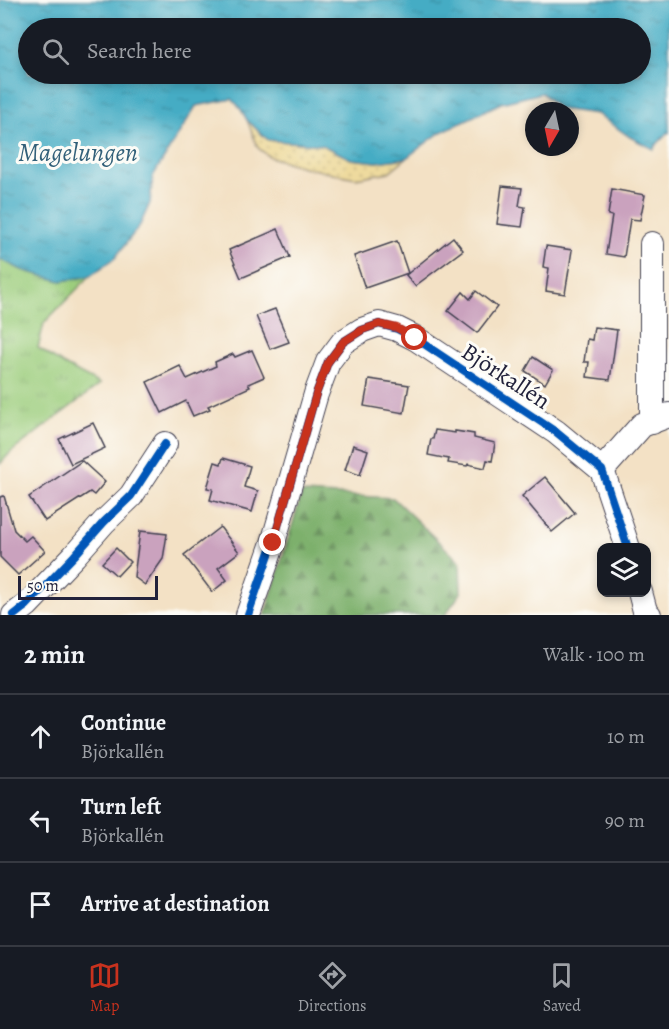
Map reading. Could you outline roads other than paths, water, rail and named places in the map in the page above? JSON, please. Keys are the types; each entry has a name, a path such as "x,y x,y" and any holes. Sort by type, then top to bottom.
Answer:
{"street":[{"path":"626,543 602,470 642,425 661,419 652,244"},
{"name":"Björkallén","path":"248,615 273,543 316,394 328,362 343,342 362,330 379,324 397,328 415,338 556,432 602,470"},
{"path":"14,615 27,605 131,496 165,444"},
{"path":"641,597 645,611 649,615"}],"water":[{"name":"Magelungen","path":"0,0 669,0 669,133 653,149 630,137 597,114 579,112 579,102 552,102 542,93 501,103 441,132 406,158 377,162 351,159 322,145 268,140 247,120 232,99 196,106 153,176 150,203 140,225 115,258 90,276 61,281 22,270 0,259"}]}
